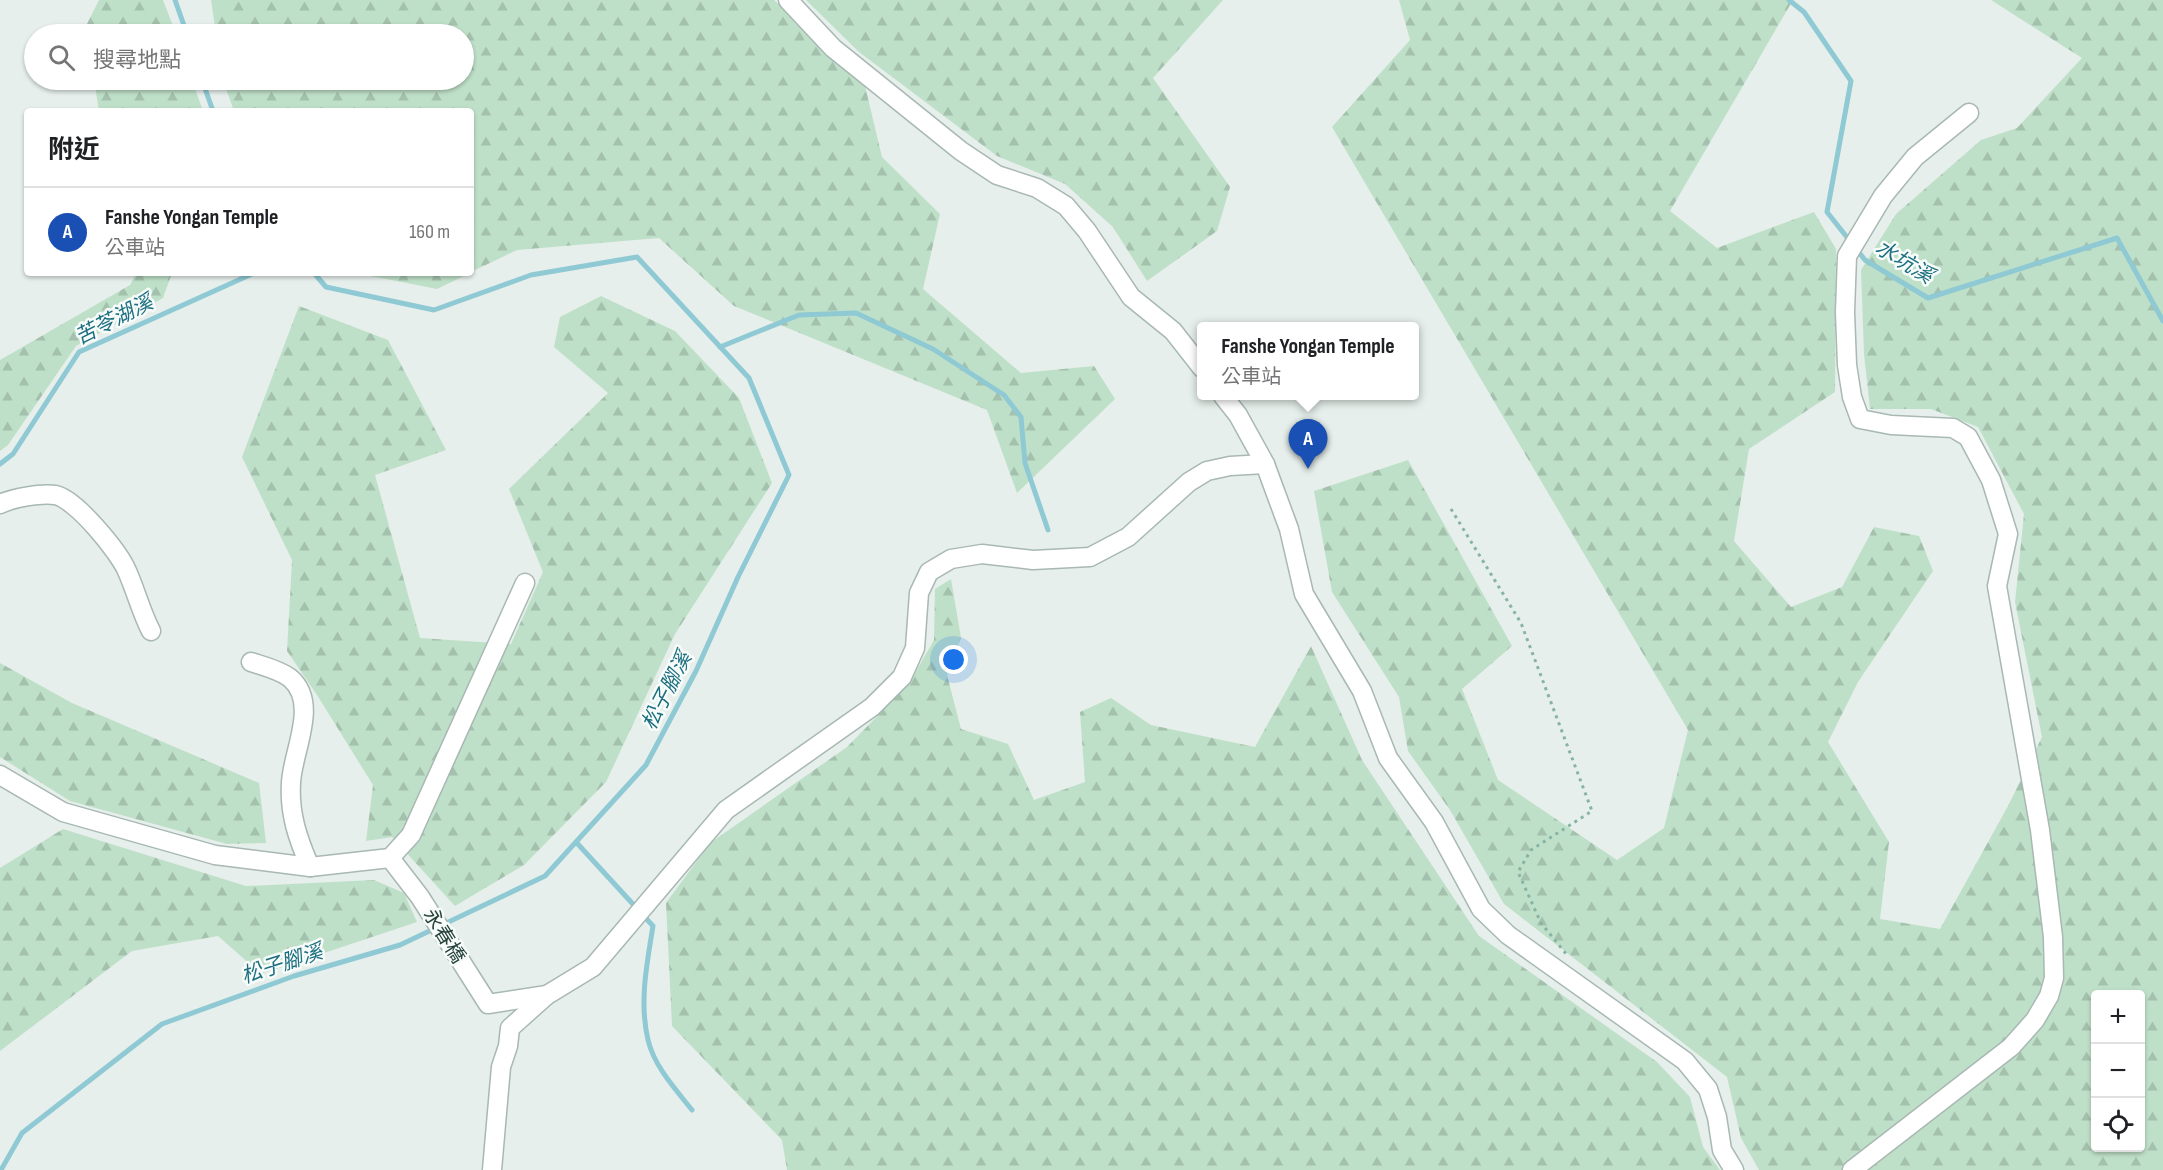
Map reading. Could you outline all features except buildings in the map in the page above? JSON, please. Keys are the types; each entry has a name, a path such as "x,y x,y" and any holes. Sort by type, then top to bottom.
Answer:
{"street":[{"path":"788,0 833,48 961,152 997,175 1037,189 1066,206 1087,231 1131,297 1173,331 1197,362"},
{"path":"1852,1170 2010,1047 2035,1020 2049,996 2054,978 2054,937 2040,830 1997,586 2008,534 2006,522 1991,480 1968,436 1953,428 1891,425 1860,420 1851,397 1847,365 1845,312 1847,256 1862,228 1915,157 1969,112"},
{"path":"1226,400 1238,415 1264,464 1289,529 1304,594 1362,691 1388,758 1434,822 1481,909 1508,935 1685,1061 1708,1089 1717,1117 1722,1150 1734,1170"},
{"path":"492,1170 501,1067 508,1046 510,1028 547,995 593,967 726,810 872,707 902,677 915,648 919,593 929,572 951,560 982,554 1033,560 1090,557 1128,537 1190,482 1207,471 1230,466 1264,464"},
{"path":"0,504 54,495 69,501 104,538 126,569 151,631"},
{"path":"0,775 63,812 215,855 310,867 390,858 411,835 525,583"},
{"path":"252,662 290,678 300,695 305,714 291,781 291,814 298,839 310,867"},
{"name":"永春橋","path":"390,858 420,897 488,1004 547,995"}],"path":[{"path":"1451,509 1521,623 1592,811 1531,850 1518,872 1541,923 1573,962"}],"green space":[{"path":"99,0 163,0 172,24 87,24"},
{"path":"211,0 774,0 865,86 882,157 940,214 923,289 1021,373 1094,366 1115,399 1017,493 987,410 734,306 659,238 517,250 474,271 474,108 233,108 227,90 474,90 474,24 215,24"},
{"path":"806,0 1223,0 1153,78 1230,187 1217,231 1147,281 1113,227 1065,184 997,156 859,52"},
{"path":"1399,0 1793,0 1670,211 1717,248 1814,212 1836,249 1835,392 1749,449 1734,541 1791,607 1842,587 1874,527 1919,536 1933,571 1858,682 1828,742 1889,842 1880,919 1940,929 2008,806 2042,737 2015,602 2024,514 1978,427 1931,409 1870,409 1864,354 1861,270 1896,214 1981,140 2017,128 2082,58 1991,0 2163,0 2163,1170 1759,1170 1741,1138 1727,1077 1504,904 1450,810 1408,751 1399,697 1332,592 1314,491 1408,460 1512,646 1462,689 1498,780 1617,860 1664,828 1688,730 1332,127 1410,40"},
{"path":"96,90 196,90 202,108 99,108"},
{"path":"134,276 171,276 163,298 76,346 8,445 0,451 0,360 130,285"},
{"path":"371,276 464,276 437,289"},
{"path":"601,296 675,331 739,398 772,483 675,634 606,782 524,865 455,906 392,837 366,841 373,785 287,651 292,560 242,457 299,306 388,340 446,450 375,475 420,638 511,644 543,572 509,489 608,393 554,347 560,317"},
{"path":"951,579 961,638 947,675 961,729 1008,744 1034,800 1085,782 1080,712 1111,698 1151,725 1255,747 1311,646 1362,760 1479,936 1657,1062 1690,1097 1703,1147 1720,1170 787,1170 782,1140 672,1026 666,903 710,843 847,747 908,685 934,640 935,589"},
{"path":"0,663 72,703 259,783 266,843 227,844 70,801 0,757"},
{"path":"63,829 246,886 374,880 404,893 417,922 261,974 218,936 132,951 0,1051 0,868"}],"waterway":[{"name":"松子腳溪","path":"175,0 183,24"},
{"name":"水坑溪","path":"1789,0 1804,12 1851,81 1827,212 1865,260 1928,298 2117,238 2163,321"},
{"name":"松子腳溪","path":"206,90 212,108"},
{"name":"松子腳溪","path":"1,1170 22,1133 162,1024 294,976 400,945 545,876 646,765 696,671 738,577 789,475 749,378 637,257 531,275 434,310 326,287 317,276"},
{"name":"苦苓湖溪","path":"0,464 13,454 79,352 247,276"},
{"path":"720,347 799,315 856,313 933,349 1004,395 1021,417 1025,463 1048,530"},
{"path":"576,842 653,926 646,968 645,1026 651,1050 660,1068 692,1110"}],"place":[{"name":"Fanshe Yongan Temple","path":"1308,469"}]}
